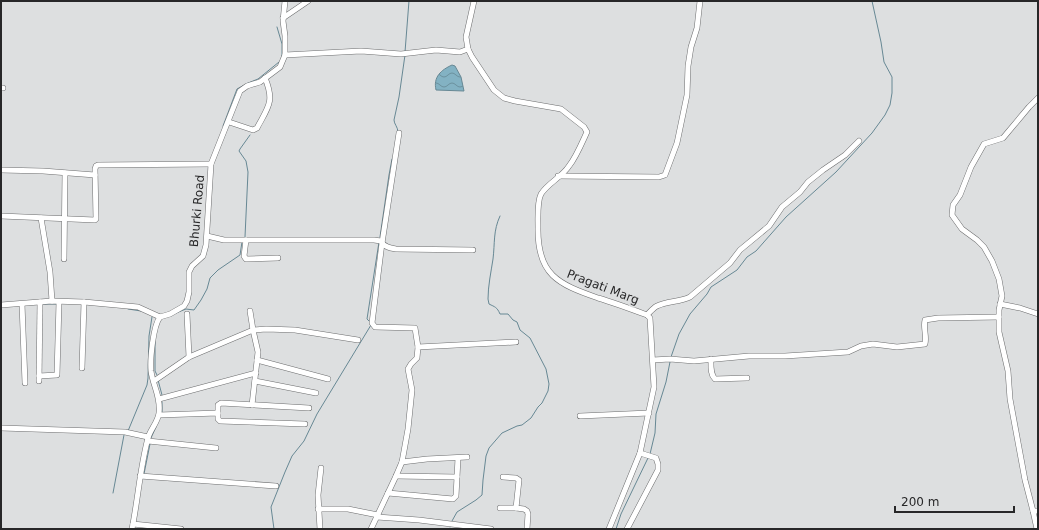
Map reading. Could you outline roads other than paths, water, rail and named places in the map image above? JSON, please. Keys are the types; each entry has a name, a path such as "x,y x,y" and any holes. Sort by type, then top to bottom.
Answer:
{"street":[{"path":"285,1 283,18 285,54 360,51 401,54 436,50 460,52 468,48 466,37 474,1"},
{"path":"283,18 308,1"},
{"path":"558,176 659,177 665,175 677,143 687,95 688,66 691,47 697,28 700,1"},
{"name":"Pragati Marg","path":"468,48 490,85 504,98 561,110 586,130 586,134 569,166 542,193 540,197 537,237 539,250 546,267 553,276 561,282 577,290 647,315 650,318 654,387 649,413 640,453 609,529"},
{"name":"Bhurki Road","path":"160,317 170,314 184,306 189,292 189,272 192,266 203,256 207,236 211,164 229,122 240,91 247,86 258,84 280,67 285,54"},
{"path":"229,122 253,130 257,128 270,104 270,94 265,78"},
{"path":"1037,529 1036,511 1025,480 1017,441 1010,399 1008,371 999,332 998,310 1002,296 999,279 992,261 984,247 962,229 952,215 953,205 960,195 971,167 984,144 1003,138 1038,98"},
{"path":"371,529 402,462 408,429 412,390 408,369 417,358 418,347 416,328 375,327 372,323 382,243 399,133"},
{"path":"647,315 659,305 683,301 690,297 730,264 740,250 769,226 782,207 800,192 808,182 845,155 859,141"},
{"path":"1,216 96,219 95,168 98,165 211,164"},
{"path":"1,170 95,175"},
{"path":"64,260 65,173"},
{"path":"42,218 50,272 52,301"},
{"path":"207,236 224,240 374,240 381,241 387,248 396,249 473,250"},
{"path":"246,240 244,256 246,259 278,258"},
{"path":"1,305 52,301 84,302 138,307 160,317 155,328 152,344 151,371 159,399 159,414 148,439 140,476 132,527 181,529"},
{"path":"40,302 39,379 57,375 59,302"},
{"path":"82,368 84,302"},
{"path":"22,304 25,383"},
{"path":"1000,304 1020,308 1038,314"},
{"path":"250,310 258,352 252,405"},
{"path":"187,314 189,357"},
{"path":"653,360 670,359 694,361 749,356 785,356 848,352 861,346 873,344 897,347 925,344 925,320 938,318 999,317"},
{"path":"154,381 189,357 253,330 266,328 295,330 358,340"},
{"path":"418,347 516,342"},
{"path":"711,359 711,372 715,379 747,378"},
{"path":"257,360 328,379"},
{"path":"159,399 256,373"},
{"path":"255,380 316,393"},
{"path":"305,424 220,421 218,419 218,405 221,403 309,408"},
{"path":"159,414 218,413"},
{"path":"580,416 649,413"},
{"path":"1,428 125,432 148,439 216,448"},
{"path":"627,529 658,470 656,458 640,453"},
{"path":"402,462 467,457"},
{"path":"388,493 453,499 456,496 458,458"},
{"path":"320,529 318,508 321,468"},
{"path":"140,476 276,486"},
{"path":"396,476 457,477"},
{"path":"504,477 516,478 519,480 516,508"},
{"path":"318,508 348,509 377,516 491,529"},
{"path":"500,508 516,508 528,511 527,529"}],"water":[{"path":"452,65 455,66 461,77 464,91 436,90 435,85 439,74 444,69"}],"waterway":[{"path":"405,52 409,1"},
{"path":"671,357 679,334 690,314 711,287 737,270 747,257 756,251 786,217 836,172 872,133 885,115 890,105 892,77 884,62 872,1"},
{"path":"277,27 282,44 282,57"},
{"path":"398,132 394,120 405,55"},
{"path":"223,126 237,89 258,79 279,62"},
{"path":"245,237 248,172 246,161 239,151 250,135"},
{"path":"380,237 392,159"},
{"path":"452,521 457,512 482,495 486,456 489,448 502,433 522,425 531,418 542,403 548,391 549,384 546,369 530,338 520,330 517,322 508,314 500,314 497,309 489,304 488,289 493,259 495,232 500,216"},
{"path":"176,313 186,309 194,310 207,289 210,278 218,270 240,255 242,242"},
{"path":"369,321 367,319 379,242"},
{"path":"43,304 56,304"},
{"path":"128,309 141,311"},
{"path":"128,431 147,385 149,336 152,317"},
{"path":"274,529 271,507 292,456 304,441 317,414 371,325"},
{"path":"155,341 155,371 157,375"},
{"path":"650,454 655,433 656,414 666,382 670,362"},
{"path":"158,380 162,395"},
{"path":"162,402 162,412"},
{"path":"151,438 156,427"},
{"path":"113,493 124,435"},
{"path":"144,474 150,444"},
{"path":"616,529 621,514 648,458"}]}
